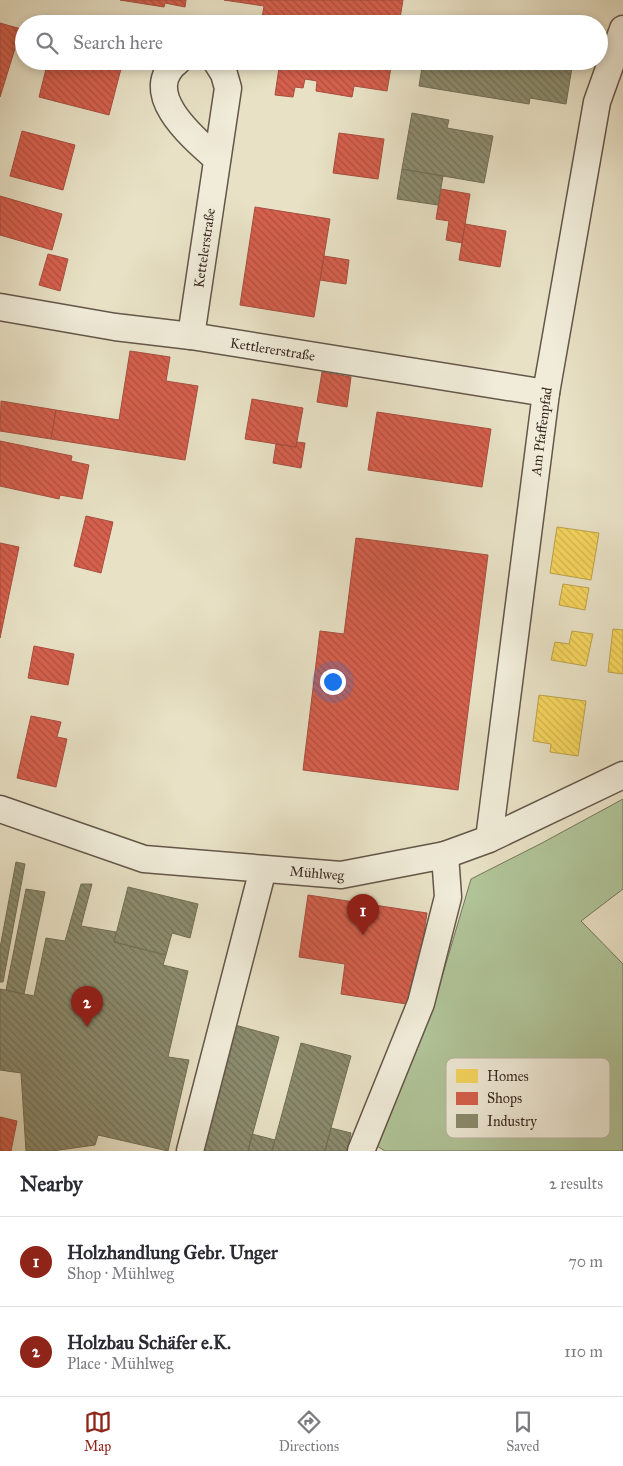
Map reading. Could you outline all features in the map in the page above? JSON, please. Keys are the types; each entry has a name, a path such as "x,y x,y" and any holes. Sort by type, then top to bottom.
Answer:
{"street":[{"name":"Am Pfaffenpfad","path":"489,839 546,392 597,102 623,29"},
{"path":"170,70 164,77 164,94 170,109 182,126 217,159"},
{"name":"Kettelerstraße","path":"191,336 228,88 222,70"},
{"name":"Kettlererstraße","path":"0,307 115,327 191,336 546,392"},
{"name":"Mühlweg","path":"0,809 144,860 341,875 445,855 489,839 623,775"},
{"path":"361,1151 421,1003 448,897 445,855"},
{"path":"190,1151 263,869"}],"green space":[{"path":"623,799 623,889 581,921 623,964 623,1151 385,1151 377,1146 434,1004 471,879"}],"building: Homes":[{"path":"557,527 599,533 591,580 550,573"},
{"path":"563,584 589,588 585,610 559,605"},
{"path":"613,629 623,630 623,674 608,672"},
{"path":"572,631 593,634 586,666 551,660 555,642 569,644"},
{"path":"539,695 586,701 578,756 550,752 551,744 533,741"}],"building: Shops":[{"path":"120,0 186,0 185,7 165,3 164,7"},
{"path":"224,0 403,0 400,15 262,15 264,6"},
{"path":"0,23 15,27 15,48 0,97"},
{"path":"46,70 121,70 109,115 39,97"},
{"path":"279,70 390,70 387,91 354,86 352,97 316,91 317,81 305,79 303,88 295,87 293,97 275,95"},
{"path":"22,131 75,145 63,190 10,176"},
{"path":"339,133 384,139 378,179 333,173"},
{"path":"441,189 470,194 462,243 446,240 449,221 436,219"},
{"path":"0,196 62,214 52,250 0,235"},
{"path":"255,207 330,219 314,317 240,305"},
{"path":"465,224 506,231 500,267 459,260"},
{"path":"48,254 68,259 60,291 39,285"},
{"path":"324,256 349,260 346,284 320,280"},
{"path":"130,351 170,357 166,381 198,386 185,460 51,439 56,410 119,420"},
{"path":"322,372 351,377 347,407 317,402"},
{"path":"252,399 303,408 296,447 245,439"},
{"path":"1,401 56,410 51,439 0,431"},
{"path":"377,412 491,429 482,487 368,470"},
{"path":"0,441 72,456 71,461 89,465 82,499 60,495 59,499 0,486"},
{"path":"297,442 305,443 301,468 273,463 276,444 296,447"},
{"path":"86,516 113,522 101,573 74,566"},
{"path":"356,538 488,555 458,790 303,770 320,631 344,634"},
{"path":"0,543 19,547 0,638"},
{"path":"34,646 74,654 68,685 28,678"},
{"path":"31,716 61,722 57,737 67,739 56,787 17,778"},
{"path":"308,895 427,913 413,1005 341,994 345,964 299,957"},
{"path":"0,1117 17,1121 11,1151 0,1151"}],"building: Industry":[{"path":"422,70 572,70 566,104 530,98 529,104 419,86"},
{"path":"412,113 449,120 447,128 493,136 484,183 402,169"},
{"path":"402,169 443,176 438,205 397,199"},
{"path":"16,862 25,864 3,982 0,982 0,948"},
{"path":"81,884 92,884 81,926 116,932 114,942 166,955 163,965 188,971 168,1057 189,1060 168,1151 98,1135 95,1145 52,1151 26,1151 21,1073 0,1070 0,989 34,996 46,938 65,941"},
{"path":"128,887 198,904 190,938 172,933 166,955 114,942"},
{"path":"26,889 45,892 24,994 6,990"},
{"path":"235,1025 279,1037 248,1151 200,1151"},
{"path":"301,1043 351,1056 325,1151 272,1151"},
{"path":"331,1128 351,1133 347,1151 325,1151"},
{"path":"252,1134 275,1140 272,1151 248,1151"}],"place":[{"name":"Holzhandlung Gebr. Unger","path":"363,935"},
{"name":"Holzbau Schäfer e.K.","path":"87,1027"}]}
